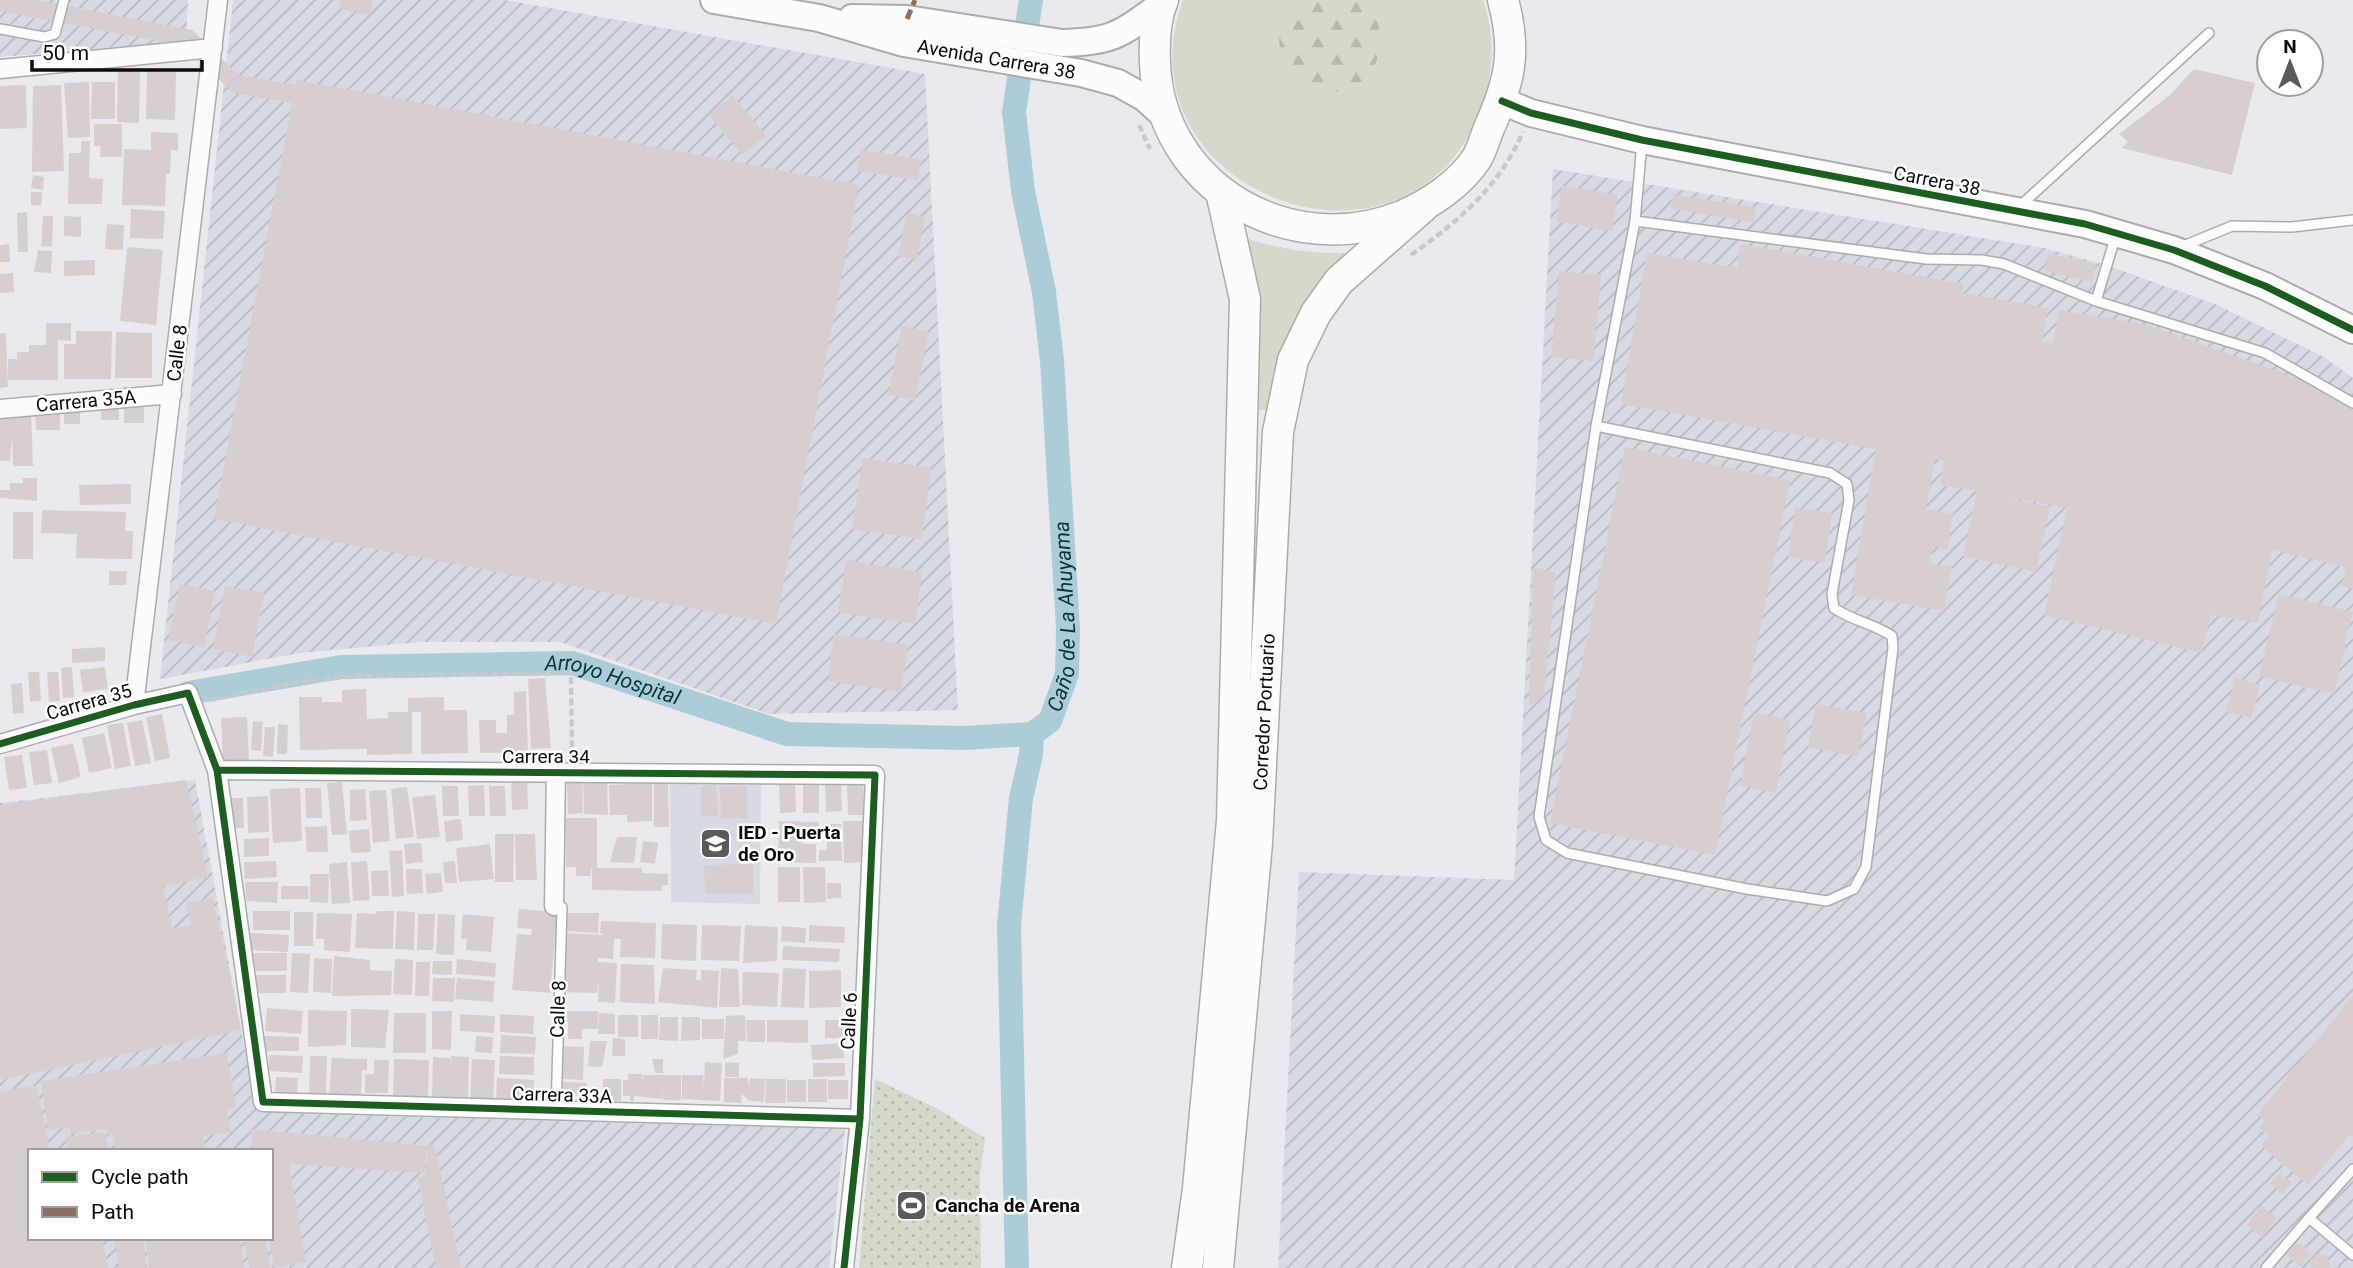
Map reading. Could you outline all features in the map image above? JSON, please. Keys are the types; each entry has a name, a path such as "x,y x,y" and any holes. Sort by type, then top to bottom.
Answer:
{"main road":[{"path":"1162,2 1154,42 1156,80 1166,116 1180,145 1198,170 1221,192 1257,214 1297,227 1340,231 1382,224 1423,207 1451,186 1476,158 1508,86 1511,43 1503,0"},
{"name":"Corredor Portuario","path":"1187,1268 1198,1189 1232,821 1245,299 1221,192"},
{"name":"Corredor Portuario","path":"1218,1268 1257,843 1278,432 1293,360 1316,313 1339,281 1423,207"}],"street":[{"name":"Calle 8","path":"134,705 218,0"},
{"name":"Avenida Carrera 38","path":"714,0 819,18 907,19 940,37 1118,83 1146,99 1166,116"},
{"name":"Avenida Carrera 38","path":"940,37 1062,43 1107,40 1162,2"},
{"path":"0,69 213,48"},
{"name":"Carrera 38","path":"1502,101 1531,113 1642,140 2085,224 2174,250 2265,286 2353,330"},
{"name":"Carrera 35A","path":"0,409 172,394"},
{"path":"190,698 217,770"},
{"name":"Carrera 35","path":"0,744 134,705 190,698"},
{"name":"Carrera 34","path":"217,770 875,775"},
{"name":"Carrera 33A","path":"217,770 263,1102 860,1119"},
{"name":"Calle 8","path":"558,907 564,772"},
{"name":"Calle 6","path":"844,1268 860,1119 875,775"}],"lane":[{"path":"0,29 44,37 55,34 64,0"},
{"path":"2014,212 2209,33"},
{"path":"1596,426 1830,473 1847,484 1849,500 1832,594 1834,608 1850,619 1878,626 1892,636 1893,648 1866,867 1854,889 1827,901 1746,889 1567,853 1546,840 1539,817 1596,426 1635,221 1642,140"},
{"path":"2174,250 2232,226 2292,227 2353,220"},
{"path":"1635,221 1926,259 1993,262 2096,301 2265,353 2353,403"},
{"path":"2096,301 2116,233"},
{"name":"Calle 8","path":"556,1111 558,907"},
{"path":"2266,1268 2353,1169"},
{"path":"2309,1218 2353,1255"}],"path":[{"path":"190,698 358,676 571,673 564,772"}],"shaded area":[{"path":"0,0 188,0 186,41 0,57"},
{"path":"233,0 505,0 925,74 958,710 769,714 560,642 420,642 300,653 160,679"},
{"path":"1553,169 2045,248 2106,265 2215,304 2324,357 2353,378 2353,1268 1278,1268 1299,872 1514,880"},
{"path":"195,780 256,1110 301,1114 845,1129 829,1268 0,1268 0,803"},
{"name":"IED - Puerta de Oro","path":"670,782 761,784 760,904 671,902"}],"green space":[{"path":"1183,0 1483,0 1490,28 1492,57 1488,86 1479,114 1442,171 1391,202 1334,210 1277,199 1226,169 1189,125 1173,67"},
{"path":"1301,0 1360,1 1374,13 1380,32 1377,60 1356,86 1336,92 1316,88 1298,77 1285,61 1279,42 1284,20"},
{"path":"1242,237 1294,250 1349,253 1311,296 1270,410 1259,410 1259,317"},
{"path":"875,1079 938,1109 985,1138 980,1175 981,1268 859,1268"}],"building":[{"path":"0,0 36,0 192,30 239,75 296,85 297,80 859,185 776,624 214,519 292,103 234,93 180,45 0,11"},
{"path":"341,0 373,0 370,15 339,9"},
{"path":"118,69 140,70 139,123 117,122"},
{"path":"2194,69 2255,83 2232,175 2122,148 2128,142 2119,134 2170,95"},
{"path":"147,71 176,72 175,120 146,119"},
{"path":"89,82 90,137 68,138 64,83"},
{"path":"92,82 115,82 115,119 91,119"},
{"path":"26,85 27,128 0,129 0,86"},
{"path":"61,85 64,171 32,172 33,86"},
{"path":"733,95 766,136 742,155 709,115"},
{"path":"94,124 122,124 122,157 100,157 101,146 94,146"},
{"path":"151,132 178,133 178,151 171,150 170,174 166,174 165,206 122,205 124,149 151,150"},
{"path":"81,141 90,141 89,178 103,179 102,204 68,204 69,153 81,153"},
{"path":"860,150 921,159 918,180 857,171"},
{"path":"33,175 44,177 43,190 31,188"},
{"path":"1562,186 1618,195 1612,231 1556,221"},
{"path":"31,192 42,192 41,206 31,205"},
{"path":"1673,195 1756,207 1754,222 1671,209"},
{"path":"131,209 165,211 163,239 130,238"},
{"path":"27,212 28,252 18,252 17,213"},
{"path":"907,213 925,217 917,260 898,256"},
{"path":"43,216 53,216 52,247 41,246"},
{"path":"64,216 81,217 81,237 64,236"},
{"path":"107,224 124,225 123,250 105,249"},
{"path":"9,244 10,262 0,262 0,245"},
{"path":"1741,244 1964,284 1963,293 2048,308 2042,342 2053,344 2059,310 2148,325 2307,382 2353,409 2353,589 2342,586 2346,567 2272,550 2258,623 2211,615 2201,653 2044,615 2067,508 1997,495 2050,507 2036,572 1963,556 1977,491 1940,485 1944,461 1935,459 1926,509 1953,514 1947,550 1933,547 1930,563 1952,567 1944,611 1851,595 1876,449 1621,404 1647,253 1737,268"},
{"path":"127,247 163,250 156,325 120,321"},
{"path":"38,250 52,251 51,273 34,272"},
{"path":"2048,253 2096,264 2092,282 2044,271"},
{"path":"95,260 95,275 64,276 64,261"},
{"path":"1559,271 1601,275 1593,361 1551,357"},
{"path":"13,273 14,292 0,293 0,274"},
{"path":"46,323 71,323 71,341 58,340 58,380 8,380 8,359 17,359 17,352 29,352 29,345 46,345"},
{"path":"902,326 929,332 915,400 888,395"},
{"path":"76,331 112,331 111,379 64,379 64,344 76,344"},
{"path":"116,332 152,333 152,378 115,378"},
{"path":"0,333 6,333 8,387 0,388"},
{"path":"101,404 119,404 119,420 101,420"},
{"path":"124,406 144,406 144,423 124,423"},
{"path":"35,407 60,407 60,430 36,430"},
{"path":"64,407 80,407 80,424 64,424"},
{"path":"31,411 33,466 13,466 12,437 10,461 0,461 0,412"},
{"path":"1625,447 1790,480 1715,855 1550,823"},
{"path":"863,458 932,468 921,539 852,529"},
{"path":"23,478 37,478 37,501 0,498 0,490 10,490 10,483 23,483"},
{"path":"131,484 131,504 80,505 79,485"},
{"path":"1795,508 1832,513 1825,563 1788,557"},
{"path":"42,510 126,512 125,531 133,531 132,559 76,558 77,534 41,533"},
{"path":"13,512 33,512 33,559 13,559"},
{"path":"846,560 922,572 915,624 838,612"},
{"path":"1533,567 1556,573 1544,696 1529,706"},
{"path":"109,571 127,571 126,585 109,585"},
{"path":"180,584 215,591 204,647 168,640"},
{"path":"225,586 264,593 252,657 213,649"},
{"path":"2279,594 2353,612 2334,694 2259,676"},
{"path":"834,634 908,645 901,692 828,681"},
{"path":"105,647 105,661 72,663 72,649"},
{"path":"72,667 74,697 63,698 61,668"},
{"path":"105,667 108,689 83,692 80,670"},
{"path":"28,672 39,672 41,701 30,702"},
{"path":"47,672 58,672 60,701 49,702"},
{"path":"545,678 551,748 531,749 528,679"},
{"path":"2235,678 2260,685 2251,718 2226,712"},
{"path":"22,683 24,713 13,714 11,684"},
{"path":"366,689 367,719 388,718 388,712 408,712 408,698 444,697 444,710 467,710 468,753 421,754 421,712 412,712 412,754 367,755 367,749 300,750 299,697 322,697 322,702 342,702 342,690"},
{"path":"526,691 528,752 480,753 479,720 496,720 496,733 507,733 507,715 514,715 514,692"},
{"path":"1816,704 1867,713 1858,757 1808,747"},
{"path":"1754,713 1790,720 1776,793 1740,786"},
{"path":"162,714 170,758 155,761 146,717"},
{"path":"247,717 249,761 223,762 221,718"},
{"path":"142,720 151,763 135,766 127,723"},
{"path":"253,721 263,722 261,751 251,750"},
{"path":"123,723 131,766 115,769 107,725"},
{"path":"278,724 288,725 287,754 277,754"},
{"path":"265,727 275,727 273,757 263,756"},
{"path":"104,733 112,768 89,773 82,738"},
{"path":"73,743 81,777 59,783 51,748"},
{"path":"47,750 52,783 34,785 29,752"},
{"path":"22,755 27,788 9,790 4,757"},
{"path":"511,779 527,779 528,809 512,810"},
{"path":"582,779 583,813 568,814 567,780"},
{"path":"186,780 208,877 163,886 172,929 191,925 186,903 213,898 241,1030 0,1080 0,805"},
{"path":"583,780 607,780 608,815 584,814"},
{"path":"841,780 842,811 826,812 825,781"},
{"path":"342,782 347,834 332,835 327,783"},
{"path":"779,782 795,782 796,812 780,813"},
{"path":"652,783 652,821 627,822 627,815 610,815 609,785"},
{"path":"654,783 668,783 669,827 654,827"},
{"path":"803,783 819,783 819,813 803,813"},
{"path":"484,785 485,816 469,816 468,786"},
{"path":"716,785 718,816 701,816 701,786"},
{"path":"847,785 863,785 864,815 848,815"},
{"path":"442,786 458,786 459,816 443,816"},
{"path":"489,786 505,786 506,816 490,816"},
{"path":"747,786 747,818 721,818 720,787"},
{"path":"407,787 414,837 396,839 391,789"},
{"path":"300,788 302,841 273,843 270,789"},
{"path":"305,788 321,788 322,818 306,818"},
{"path":"365,789 367,820 350,821 350,790"},
{"path":"386,790 390,841 373,843 369,791"},
{"path":"435,795 440,837 417,839 412,797"},
{"path":"268,796 269,832 248,833 247,797"},
{"path":"227,798 243,798 244,828 228,829"},
{"path":"566,818 597,818 597,868 642,868 642,873 668,874 668,885 662,885 662,891 592,890 592,867 590,876 576,876 576,867 566,867"},
{"path":"461,819 463,840 446,842 444,821"},
{"path":"779,821 819,822 818,837 802,837 802,844 816,844 816,863 778,862"},
{"path":"843,821 865,821 865,862 844,863"},
{"path":"827,824 841,824 842,861 819,861 819,850 827,850"},
{"path":"327,826 328,852 307,852 305,827"},
{"path":"369,829 371,852 351,853 349,831"},
{"path":"495,834 514,834 513,882 495,882"},
{"path":"515,834 535,834 537,880 516,880"},
{"path":"617,837 637,837 634,863 610,862"},
{"path":"269,838 269,856 244,857 244,839"},
{"path":"643,841 658,843 655,864 640,862"},
{"path":"421,843 423,862 406,864 404,844"},
{"path":"490,844 494,879 459,882 456,848"},
{"path":"402,850 404,896 392,897 389,851"},
{"path":"276,861 277,877 245,879 244,862"},
{"path":"367,861 370,900 353,901 351,862"},
{"path":"455,861 457,883 445,883 443,862"},
{"path":"347,862 350,903 332,904 329,864"},
{"path":"753,864 754,894 705,894 704,865"},
{"path":"778,867 800,867 800,902 778,902"},
{"path":"803,867 825,867 826,902 804,903"},
{"path":"406,869 422,869 423,893 407,894"},
{"path":"388,870 389,896 372,896 371,871"},
{"path":"441,873 443,892 427,894 425,874"},
{"path":"310,874 329,874 328,903 310,902"},
{"path":"245,882 278,882 277,903 246,901"},
{"path":"827,883 841,883 841,898 827,899"},
{"path":"281,886 308,886 309,899 281,899"},
{"path":"519,909 557,912 550,993 512,990 517,934 531,935 532,929 517,928"},
{"path":"253,911 290,911 290,930 253,930"},
{"path":"377,911 394,911 393,949 355,948 357,913 376,914"},
{"path":"397,911 415,912 414,950 395,949"},
{"path":"294,912 313,912 313,946 294,946"},
{"path":"317,913 352,914 350,952 324,950 324,939 316,939"},
{"path":"567,913 599,913 598,933 566,931"},
{"path":"418,914 435,914 433,950 417,950"},
{"path":"438,914 455,915 454,955 436,954"},
{"path":"463,914 494,917 491,952 466,950 467,939 461,939"},
{"path":"601,921 656,923 655,958 620,957 621,939 614,939 613,959 598,958 598,962 617,963 615,1003 598,1002 599,979 597,993 561,992 564,933 605,935 600,933"},
{"path":"662,924 697,925 696,961 661,959"},
{"path":"702,925 741,926 739,961 701,960"},
{"path":"745,925 778,927 777,961 743,963"},
{"path":"809,925 845,927 844,943 809,941"},
{"path":"782,926 806,928 805,943 781,941"},
{"path":"251,933 289,935 288,952 250,950"},
{"path":"783,946 840,949 839,962 782,960"},
{"path":"250,953 287,953 287,971 250,971"},
{"path":"292,953 310,954 308,993 290,992"},
{"path":"334,956 370,960 370,970 392,971 391,995 332,996"},
{"path":"314,958 332,959 331,993 313,992"},
{"path":"395,959 413,960 412,995 393,994"},
{"path":"457,959 496,963 495,977 456,974"},
{"path":"433,961 452,961 452,975 432,974"},
{"path":"416,962 430,962 429,996 415,996"},
{"path":"621,964 654,965 655,1004 620,1002"},
{"path":"663,968 697,970 696,980 701,980 701,970 719,971 717,1008 658,1002"},
{"path":"721,968 738,969 740,1007 719,1007"},
{"path":"783,968 806,969 804,1008 781,1007"},
{"path":"841,970 841,1007 809,1008 809,971"},
{"path":"743,972 779,973 777,1007 742,1005"},
{"path":"249,975 286,975 286,993 249,993"},
{"path":"433,978 455,978 454,1002 432,1001"},
{"path":"457,978 495,981 493,1002 455,999"},
{"path":"2353,995 2353,1137 2350,1134 2308,1185 2261,1146 2269,1136 2259,1128 2265,1120 2258,1114"},
{"path":"267,1008 303,1011 301,1034 265,1031"},
{"path":"351,1009 389,1010 385,1048 351,1047"},
{"path":"308,1010 347,1011 346,1045 308,1047"},
{"path":"432,1011 452,1011 451,1050 432,1049"},
{"path":"561,1011 598,1011 598,1029 582,1029 582,1039 568,1039 568,1022 561,1022"},
{"path":"394,1013 426,1013 426,1053 393,1053"},
{"path":"599,1013 615,1014 615,1034 598,1034"},
{"path":"460,1014 495,1016 494,1033 460,1031"},
{"path":"500,1014 534,1016 533,1034 500,1032"},
{"path":"618,1015 638,1015 638,1037 618,1037"},
{"path":"641,1015 658,1015 658,1039 641,1039"},
{"path":"745,1015 746,1041 738,1041 738,1054 723,1059 726,1016"},
{"path":"660,1017 678,1017 678,1041 659,1040"},
{"path":"682,1017 700,1017 700,1040 681,1041"},
{"path":"702,1019 724,1019 724,1039 702,1039"},
{"path":"746,1020 765,1020 765,1042 747,1042"},
{"path":"767,1020 808,1020 808,1043 767,1042"},
{"path":"825,1020 848,1020 848,1038 825,1038"},
{"path":"501,1035 536,1037 535,1054 500,1053"},
{"path":"264,1036 299,1037 299,1051 264,1051"},
{"path":"476,1036 493,1037 492,1053 475,1052"},
{"path":"613,1038 625,1039 625,1056 612,1056"},
{"path":"590,1041 607,1041 602,1067 588,1066"},
{"path":"843,1043 844,1058 812,1060 811,1045"},
{"path":"563,1046 584,1047 583,1080 562,1079"},
{"path":"227,1053 236,1108 227,1109 231,1132 203,1136 205,1149 115,1149 113,1134 107,1135 107,1129 71,1134 70,1127 48,1130 41,1081"},
{"path":"269,1055 303,1056 302,1073 268,1071"},
{"path":"310,1056 327,1056 326,1098 309,1097"},
{"path":"451,1056 469,1057 468,1098 432,1096 433,1057 450,1058 450,1065"},
{"path":"500,1056 534,1057 534,1075 499,1074"},
{"path":"332,1058 367,1059 367,1070 362,1070 361,1095 329,1094"},
{"path":"394,1059 429,1060 428,1096 393,1096"},
{"path":"472,1059 495,1060 493,1103 470,1102"},
{"path":"652,1059 663,1059 663,1073 655,1073"},
{"path":"374,1060 389,1060 388,1093 365,1093 365,1074 374,1074"},
{"path":"705,1062 722,1063 720,1101 682,1099 682,1075 703,1075 704,1087"},
{"path":"725,1062 739,1063 739,1077 725,1077"},
{"path":"813,1063 845,1063 845,1076 813,1077"},
{"path":"628,1074 642,1074 642,1085 643,1075 681,1075 681,1100 663,1100 662,1090 662,1099 634,1096 634,1101 630,1101 630,1096 623,1096 623,1080 628,1080"},
{"path":"276,1077 298,1078 297,1094 275,1093"},
{"path":"497,1078 534,1080 533,1101 496,1099"},
{"path":"724,1078 748,1078 748,1088 750,1078 765,1079 764,1102 749,1101 742,1094 741,1103 724,1102"},
{"path":"603,1079 621,1079 621,1101 603,1100"},
{"path":"766,1079 786,1079 786,1103 765,1103"},
{"path":"808,1079 827,1079 827,1102 808,1102"},
{"path":"787,1080 806,1080 806,1102 787,1102"},
{"path":"828,1080 848,1080 848,1099 828,1099"},
{"path":"563,1082 587,1083 587,1095 563,1094"},
{"path":"36,1085 50,1149 28,1149 28,1240 102,1240 108,1268 0,1268 0,1092"},
{"path":"250,1129 428,1146 424,1173 289,1164 306,1262 274,1268 269,1240 273,1240 273,1149 254,1149"},
{"path":"105,1132 108,1149 67,1149 65,1137"},
{"path":"429,1144 435,1145 461,1268 436,1268 417,1177 425,1176"},
{"path":"2279,1173 2292,1182 2283,1194 2270,1184"},
{"path":"2261,1206 2277,1218 2262,1237 2247,1225"},
{"path":"114,1240 143,1240 147,1268 119,1268"},
{"path":"145,1240 240,1240 244,1268 150,1268"},
{"path":"244,1240 265,1240 270,1268 249,1268"},
{"path":"2297,1242 2312,1253 2301,1266 2287,1255"},
{"path":"2318,1253 2328,1256 2330,1268 2311,1268 2310,1260"}],"waterway":[{"name":"Caño de La Ahuyama","path":"1017,1268 1009,925 1021,798 1031,755 1032,734 1050,721 1067,674 1068,629 1052,361 1044,292 1023,191 1014,112 1031,0"},
{"name":"Arroyo Hospital","path":"188,693 341,667 572,663 787,734 965,738 1032,734"}],"marked path":[{"path":"907,19 915,0"}],"cycle path":[{"path":"1502,101 1531,113 1642,140 2085,224 2174,250 2265,286 2353,330"},
{"path":"0,744 134,705 188,693 217,770 263,1102 860,1119"},
{"path":"217,770 875,775 860,1119 844,1268"}],"place":[{"name":"IED - Puerta de Oro","path":"715,843"},
{"name":"Cancha de Arena","path":"912,1205"}]}
